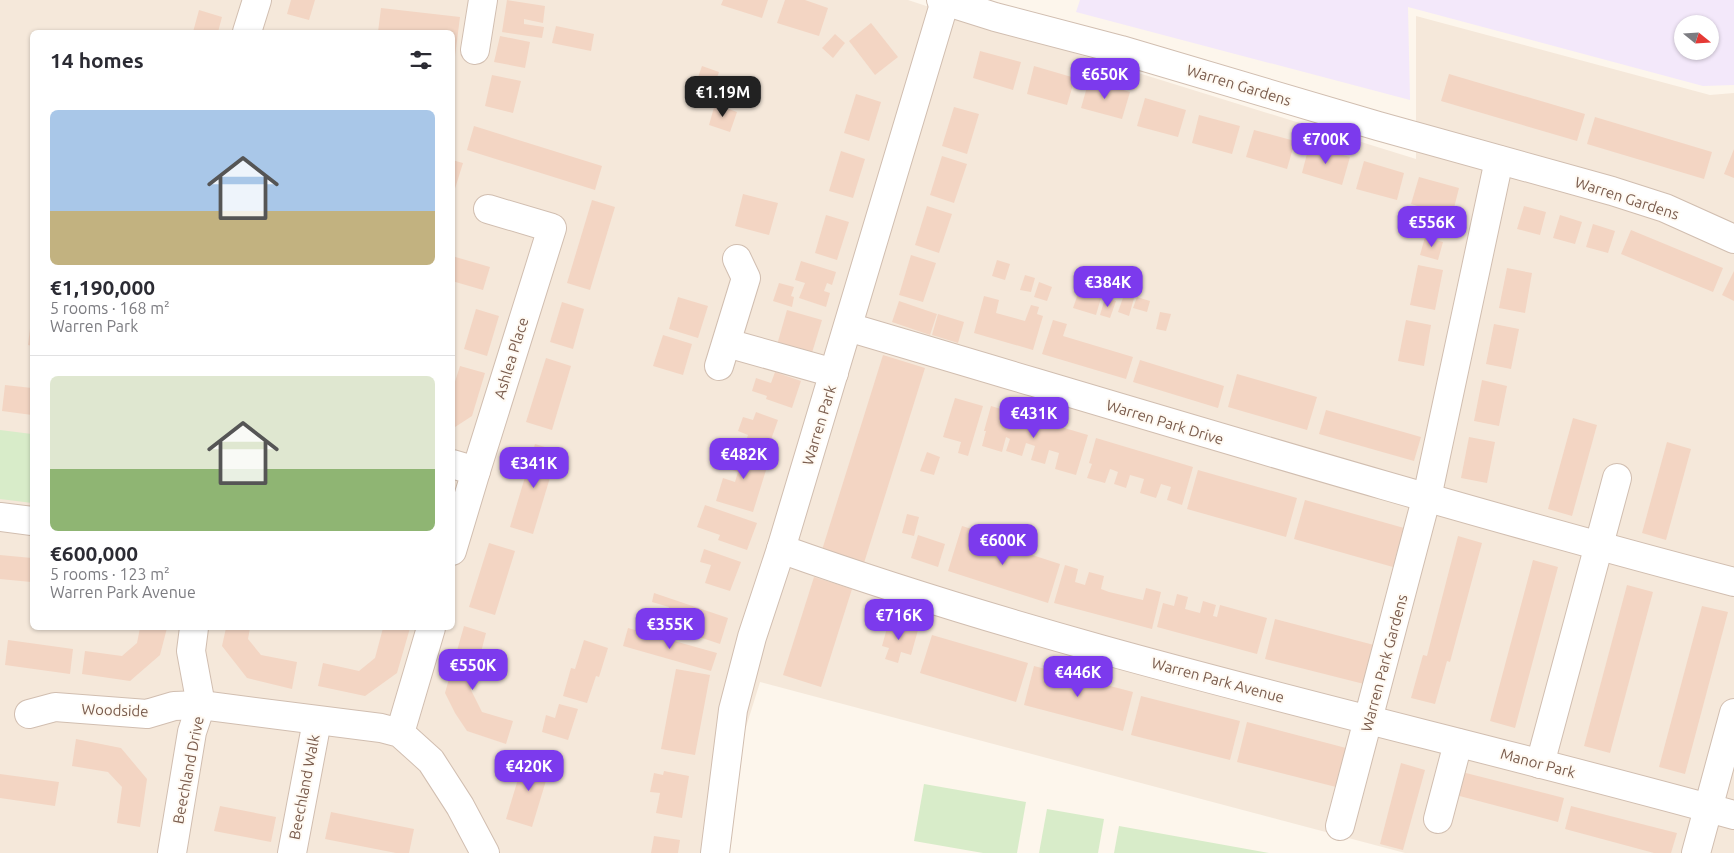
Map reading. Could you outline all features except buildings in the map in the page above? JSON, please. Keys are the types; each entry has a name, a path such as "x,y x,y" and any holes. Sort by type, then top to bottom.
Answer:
{"street":[{"path":"248,30 256,0"},
{"path":"475,50 482,0"},
{"name":"Warren Gardens","path":"943,1 995,17 1121,50 1359,121 1612,191 1665,208 1734,239"},
{"name":"Warren Park","path":"714,853 734,710 752,637 781,549 848,327 943,1"},
{"name":"Warren Park Gardens","path":"1340,826 1426,498 1499,160"},
{"name":"Ashlea Place","path":"455,531 464,467 552,228 488,209"},
{"path":"737,260 746,278 723,354 834,373"},
{"name":"Warren Park Drive","path":"848,327 1426,498 1734,582"},
{"path":"1540,764 1617,478"},
{"path":"0,517 30,521"},
{"name":"Warren Park Avenue","path":"781,549 826,565 1073,642 1368,720"},
{"name":"Beechland Drive","path":"172,853 192,732 201,705 191,651 194,630"},
{"path":"430,630 400,734 431,761 460,806 485,853"},
{"name":"Woodside","path":"29,714 55,707 147,714 174,706 201,705 381,728 400,734"},
{"path":"1696,853 1734,713"},
{"name":"Manor Park","path":"1368,720 1734,815"},
{"name":"Beechland Walk","path":"292,853 317,721"},
{"path":"1438,819 1458,743"}],"shaded area":[{"path":"0,0 908,0 1416,159 1416,16 1710,95 1734,93 1734,853 1405,853 760,682 707,853 0,853"},
{"path":"1080,0 1734,0 1734,85 1703,86 1408,7 1410,100 1076,12"}],"green space":[{"path":"0,430 30,434 30,503 0,499"},
{"path":"924,784 1026,802 1017,853 983,853 914,841"},
{"path":"1047,809 1104,819 1098,853 1039,853"},
{"path":"1119,826 1269,853 1114,853"}]}
